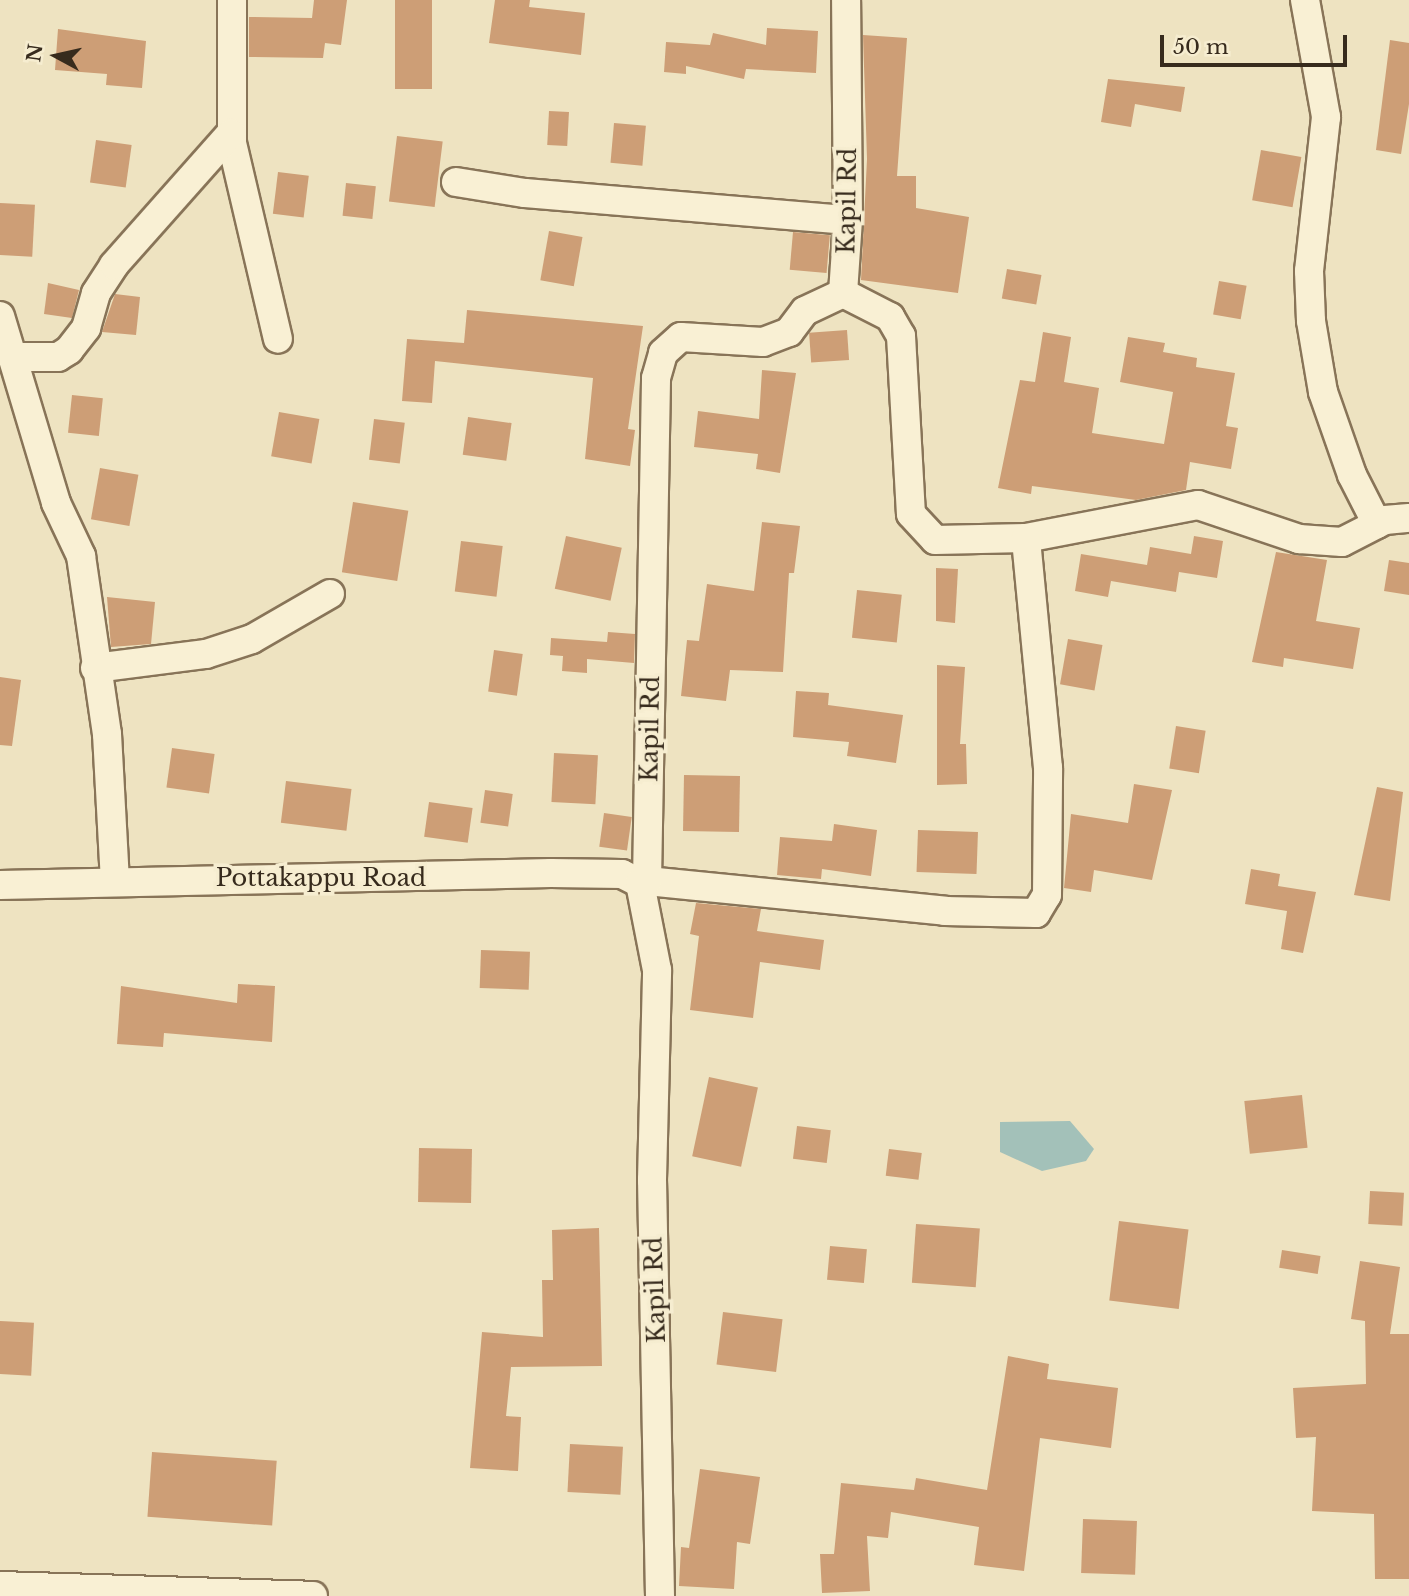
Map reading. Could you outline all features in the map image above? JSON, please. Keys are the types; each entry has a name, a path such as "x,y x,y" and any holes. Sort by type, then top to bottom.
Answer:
{"street":[{"path":"232,0 231,133 278,339"},
{"name":"Kapil Rd","path":"660,1596 652,1180 657,970 643,882 656,378 663,353 681,337 763,342 789,332 805,311 843,293 848,220 846,0"},
{"path":"1305,0 1326,117 1309,271 1311,321 1323,392 1352,475 1377,524"},
{"path":"14,358 58,358 69,350 86,328 96,293 114,265 231,133"},
{"path":"456,182 525,193 848,220"},
{"path":"843,293 890,317 901,336 911,514 921,531 934,540 961,543 1027,538 1198,505 1299,539 1342,542 1377,524 1409,518"},
{"path":"0,316 56,503 81,556 95,668 107,734 115,881"},
{"name":"Pottakappu Road","path":"0,885 551,873 622,874 643,882 945,911 1036,914 1047,895 1048,768 1027,538"},
{"path":"95,668 206,654 253,639 330,594"},
{"path":"0,1586 313,1596"}],"water":[{"path":"1070,1121 1094,1149 1086,1161 1042,1171 1000,1152 1000,1122"}],"building":[{"path":"314,0 347,0 341,45 325,43 323,58 249,57 249,17 312,18"},
{"path":"395,0 432,0 432,89 395,89"},
{"path":"495,0 530,0 529,7 585,13 581,55 489,43"},
{"path":"767,28 818,31 816,73 746,69 744,79 686,66 686,74 664,72 666,42 710,45 713,33 766,45"},
{"path":"58,29 146,41 142,88 106,85 107,74 55,70"},
{"path":"863,35 907,38 897,176 916,176 916,208 969,217 958,293 861,280 867,159"},
{"path":"1390,40 1409,43 1409,104 1401,154 1376,150"},
{"path":"1108,79 1185,87 1181,112 1135,104 1131,127 1101,122"},
{"path":"549,111 569,112 567,146 547,145"},
{"path":"614,123 646,126 642,166 611,163"},
{"path":"397,136 443,142 435,207 389,202"},
{"path":"96,140 132,145 126,188 90,183"},
{"path":"1261,150 1301,157 1293,207 1252,200"},
{"path":"278,172 309,176 304,217 273,214"},
{"path":"346,183 376,186 372,219 343,216"},
{"path":"0,203 35,205 32,257 0,255"},
{"path":"549,231 582,237 574,286 540,280"},
{"path":"793,232 830,235 827,273 790,270"},
{"path":"1007,269 1041,275 1036,305 1002,299"},
{"path":"1219,281 1247,286 1241,319 1213,314"},
{"path":"48,283 79,290 72,318 44,314"},
{"path":"115,294 140,297 136,335 102,332"},
{"path":"467,310 643,326 628,429 635,430 630,466 585,459 593,378 435,361 432,403 402,401 407,339 464,343"},
{"path":"847,330 849,360 811,363 809,333"},
{"path":"1043,332 1071,337 1064,382 1099,388 1092,433 1164,444 1173,392 1120,382 1128,337 1165,343 1163,352 1197,358 1196,367 1235,373 1226,426 1238,428 1231,469 1190,462 1186,490 1136,500 1032,486 1031,494 998,488 1020,380 1035,382"},
{"path":"762,370 796,373 780,473 756,469 758,454 694,447 698,411 759,419"},
{"path":"72,395 103,398 99,436 68,433"},
{"path":"279,412 319,419 312,463 271,456"},
{"path":"468,417 512,423 506,461 463,455"},
{"path":"374,419 405,423 400,463 369,460"},
{"path":"100,468 138,475 129,526 91,519"},
{"path":"353,502 408,511 397,581 342,572"},
{"path":"762,522 800,526 794,573 789,573 783,672 730,670 726,701 681,696 687,640 699,641 707,584 754,591"},
{"path":"566,536 622,548 611,601 555,589"},
{"path":"1194,536 1223,541 1217,578 1179,572 1176,592 1111,581 1108,597 1075,591 1081,554 1147,565 1150,547 1191,554"},
{"path":"461,541 503,546 496,597 455,592"},
{"path":"1276,552 1327,560 1316,621 1360,628 1353,669 1284,658 1283,667 1252,662"},
{"path":"1389,560 1409,563 1409,595 1384,591"},
{"path":"936,568 958,569 955,623 936,621"},
{"path":"857,590 902,595 897,642 852,638"},
{"path":"107,597 155,602 151,644 111,647"},
{"path":"608,632 635,634 634,663 587,659 587,673 562,671 563,656 550,655 551,638 607,642"},
{"path":"1068,639 1102,645 1094,690 1060,684"},
{"path":"494,650 523,654 517,696 488,692"},
{"path":"937,665 965,667 960,744 966,744 967,784 937,785"},
{"path":"0,677 21,680 12,746 0,745"},
{"path":"796,691 829,693 828,705 903,715 896,763 847,756 849,742 793,737"},
{"path":"1176,726 1206,731 1199,773 1169,768"},
{"path":"172,748 215,754 209,794 166,788"},
{"path":"554,753 598,755 595,804 551,802"},
{"path":"684,775 740,776 739,832 683,831"},
{"path":"286,781 352,789 346,831 281,823"},
{"path":"1134,784 1172,790 1152,880 1094,870 1091,892 1064,888 1071,814 1128,823"},
{"path":"1377,787 1403,792 1390,901 1354,895"},
{"path":"485,790 513,794 508,827 480,823"},
{"path":"429,802 473,808 468,843 424,837"},
{"path":"604,813 632,817 627,851 599,847"},
{"path":"834,824 877,830 871,876 822,869 821,879 777,875 780,837 832,841"},
{"path":"918,830 978,832 976,874 917,872"},
{"path":"1251,869 1280,874 1278,886 1316,892 1303,953 1281,949 1287,911 1245,904"},
{"path":"696,903 761,909 757,931 824,940 820,970 760,962 753,1018 690,1010 699,936 690,934"},
{"path":"481,950 530,952 529,990 480,988"},
{"path":"238,984 275,986 272,1042 164,1033 163,1047 117,1044 121,986 237,1003"},
{"path":"709,1077 758,1087 741,1167 692,1156"},
{"path":"1302,1095 1308,1148 1250,1154 1244,1101"},
{"path":"797,1126 831,1130 827,1163 793,1159"},
{"path":"419,1148 472,1149 471,1203 418,1202"},
{"path":"889,1149 922,1153 918,1180 886,1176"},
{"path":"1370,1191 1404,1193 1402,1226 1368,1224"},
{"path":"1119,1221 1188,1230 1179,1309 1109,1300"},
{"path":"916,1224 980,1228 976,1287 912,1283"},
{"path":"599,1228 602,1366 511,1367 506,1416 521,1417 518,1471 470,1468 482,1332 543,1337 542,1280 553,1280 552,1230"},
{"path":"830,1246 867,1249 864,1283 827,1280"},
{"path":"1282,1250 1321,1256 1318,1274 1279,1268"},
{"path":"1360,1261 1400,1267 1390,1334 1409,1334 1409,1579 1375,1579 1374,1514 1312,1511 1316,1437 1296,1438 1293,1388 1366,1384 1365,1321 1351,1319"},
{"path":"723,1312 783,1319 776,1372 717,1365"},
{"path":"0,1321 34,1323 31,1376 0,1374"},
{"path":"1008,1356 1049,1364 1047,1379 1118,1388 1111,1448 1040,1438 1024,1571 974,1565 979,1527 891,1512 888,1538 867,1536 870,1591 822,1593 820,1554 834,1554 841,1483 914,1490 916,1478 987,1490"},
{"path":"570,1444 623,1447 620,1495 567,1492"},
{"path":"152,1452 277,1461 272,1526 147,1517"},
{"path":"700,1469 760,1477 750,1544 737,1542 734,1589 679,1586 681,1547 689,1548"},
{"path":"1083,1519 1137,1521 1135,1575 1081,1573"}]}
